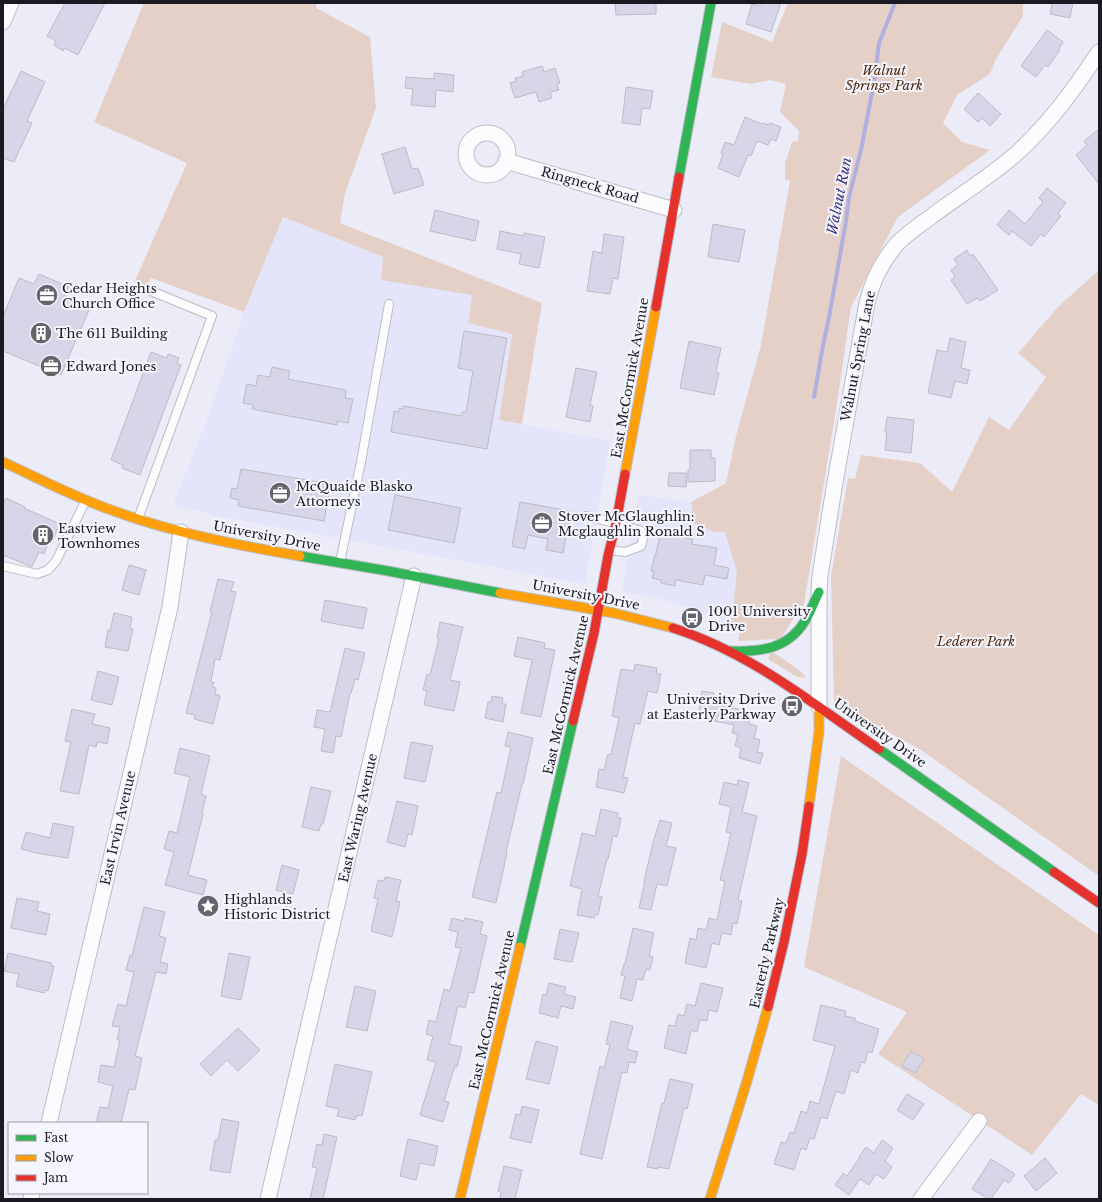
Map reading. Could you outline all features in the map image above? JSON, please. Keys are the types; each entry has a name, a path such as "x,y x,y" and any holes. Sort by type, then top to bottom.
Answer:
{"main road":[{"name":"East McCormick Avenue","path":"460,1199 579,696 598,609 609,550 616,523 711,3"},
{"name":"University Drive","path":"3,462 86,500 114,511 181,532 242,545 340,562 505,594 598,609 655,622 687,633 729,651 769,673 924,779 1099,903"},
{"path":"729,651 760,650 776,646 787,640 798,631 805,622 819,592"},
{"name":"Easterly Parkway","path":"710,1199 747,1081 784,942 807,823 819,732 819,707"}],"street":[{"path":"3,22 11,3"},
{"name":"Walnut Spring Lane","path":"819,707 819,592 822,559 867,303 872,284 887,257 904,237 1006,161 1046,125 1099,52"},
{"name":"Ringneck Road","path":"506,161 674,210"},
{"name":"East Irvin Avenue","path":"49,1122 170,607 181,532"},
{"name":"East Waring Avenue","path":"268,1199 414,576"},
{"path":"921,1199 979,1121"}],"lane":[{"path":"138,519 212,316 151,291"},
{"path":"340,562 361,462 389,304"},
{"path":"3,566 37,574 41,574 48,570 56,561 86,500"},
{"path":"586,516 641,531 643,538 641,546 625,552 609,550"}],"shaded area":[{"path":"282,217 383,257 381,280 472,295 468,323 512,333 499,420 610,441 585,584 218,516 173,505 208,417 244,312"},
{"path":"638,495 691,502 694,523 714,532 725,532 737,572 732,619 729,626 716,616 657,598 622,591"}],"green space":[{"path":"144,3 317,3 316,8 370,37 376,108 345,193 340,223 542,303 522,424 499,420 512,334 468,323 472,295 381,280 383,257 283,217 244,312 151,278 146,288 134,283 187,163 94,122"},
{"name":"Walnut Springs Park","path":"788,3 1023,3 1023,16 996,59 990,74 957,95 943,123 962,142 990,150 898,217 851,307 836,410 804,604 780,639 738,641 740,631 729,626 732,619 737,572 725,532 714,532 694,523 691,502 726,483 736,436 761,345 790,181 785,180 785,163 792,142 798,141 799,131 780,112 786,84 771,80 750,84 711,77 722,22 772,42"},
{"name":"Lederer Park","path":"1099,270 1099,876 921,750 834,702 831,576 848,478 855,479 861,455 920,463 952,492 989,417 1009,430 1046,377 1018,353 1058,307"},
{"path":"771,651 806,676 803,678 797,677 768,659"},
{"path":"841,756 1099,935 1099,1105 1081,1094 1032,1155 878,1054 907,1012 804,967"}],"building":[{"path":"65,3 105,3 78,55 64,48 63,51 54,45 56,41 47,36"},
{"path":"615,3 656,3 656,14 616,15"},
{"path":"762,3 781,3 771,32 746,24 752,4 761,6"},
{"path":"1052,3 1073,3 1070,18 1050,14"},
{"path":"1047,30 1063,42 1059,49 1060,50 1048,67 1045,65 1036,77 1021,66"},
{"path":"542,66 544,72 555,68 560,83 557,84 559,90 550,92 552,98 539,102 536,92 515,98 510,83 516,81 515,78 523,76 522,72"},
{"path":"21,71 45,82 27,121 32,123 14,162 3,158 3,109"},
{"path":"434,73 454,75 453,92 436,90 435,107 411,105 413,89 405,88 406,77 434,79"},
{"path":"626,87 653,91 650,109 642,108 640,125 622,123"},
{"path":"978,93 1001,114 990,126 982,118 978,122 964,109"},
{"path":"745,117 762,124 769,125 770,123 781,127 776,141 771,139 768,145 757,141 751,156 748,155 739,177 718,168 725,142 734,145"},
{"path":"1099,129 1099,184 1076,155 1087,145 1084,141"},
{"path":"405,147 412,169 418,168 424,185 394,194 382,154"},
{"path":"1047,188 1066,203 1058,213 1061,216 1044,237 1041,234 1031,246 1012,231 1009,235 997,225 1009,210 1025,224 1043,202 1039,198"},
{"path":"435,210 479,221 475,241 430,231"},
{"path":"713,224 745,230 739,262 708,257"},
{"path":"500,231 524,236 524,233 545,237 539,268 519,264 521,254 497,249"},
{"path":"604,234 624,237 618,279 613,278 610,294 587,291 593,251 602,253"},
{"path":"967,250 970,256 973,254 998,290 980,301 977,298 967,304 951,280 955,277 951,270 958,265 954,259"},
{"name":"The 611 Building","path":"39,274 69,287 64,297 90,308 61,375 3,351 3,316 19,278 34,284"},
{"path":"464,331 507,338 487,449 391,432 394,411 399,412 399,408 403,409 403,406 462,416 462,412 466,412 473,371 458,368"},
{"path":"950,338 966,342 961,368 970,370 967,384 955,381 951,398 928,393 937,350 947,352"},
{"path":"689,341 721,348 716,372 719,373 714,395 680,388"},
{"path":"151,352 167,358 168,354 179,358 177,363 181,365 140,475 122,468 123,465 111,460"},
{"path":"272,367 290,371 288,379 346,390 345,398 353,399 348,423 337,421 337,425 252,409 253,405 243,403 247,384 256,386 258,375 270,377"},
{"path":"576,368 597,372 590,405 593,406 590,422 566,417"},
{"path":"887,417 914,420 911,453 885,450"},
{"path":"690,450 711,450 711,458 715,458 715,481 688,482 688,470 690,470"},
{"name":"McQuaide Blasko Attorneys","path":"241,469 331,484 324,521 238,506 239,500 230,498 232,488 237,489"},
{"path":"669,473 687,473 686,487 668,486"},
{"path":"395,495 461,508 454,543 388,530"},
{"name":"Eastview Townhomes","path":"6,498 25,507 24,508 60,524 53,540 50,539 44,554 39,552 32,567 3,555 3,505"},
{"name":"Stover McGlaughlin: Mcglaughlin Ronald S","path":"520,502 571,511 563,553 546,550 548,539 528,535 525,549 512,546"},
{"path":"661,529 678,532 678,537 693,539 692,544 717,548 714,565 729,568 727,579 705,575 703,585 676,580 675,586 661,583 661,580 652,578 654,571 651,571"},
{"path":"129,565 146,570 139,595 122,590"},
{"path":"218,579 234,582 231,591 236,592 220,660 215,659 211,682 214,682 212,687 216,688 215,694 220,696 213,724 194,719 195,715 186,713 212,612 210,612"},
{"path":"325,600 367,608 363,629 321,621"},
{"path":"114,613 132,617 130,628 133,629 128,651 105,647 108,630 110,631"},
{"path":"440,622 463,627 450,680 460,682 454,711 424,705 427,691 423,690 427,674 430,675 439,638 437,638"},
{"path":"518,637 545,643 544,648 555,650 541,717 521,713 532,660 514,656"},
{"path":"345,648 365,653 358,680 355,679 350,693 341,737 336,736 333,753 321,751 325,729 314,727 317,710 330,712"},
{"path":"635,664 657,668 656,674 661,674 657,693 648,691 640,724 635,723 623,777 628,778 624,793 596,787 599,769 604,770 608,754 611,755 619,718 612,716 621,669 634,671"},
{"path":"98,671 119,677 112,705 91,700"},
{"path":"702,691 714,693 714,697 726,700 724,706 751,712 749,724 757,726 754,738 760,740 757,752 763,753 760,764 739,758 741,748 735,746 738,734 732,733 734,725 709,720 710,715 699,712"},
{"path":"492,696 503,698 502,704 506,704 503,722 485,718 488,702 491,702"},
{"path":"72,709 95,714 92,724 110,728 107,744 97,742 96,747 89,745 79,794 60,791 71,742 65,741"},
{"path":"508,732 533,738 506,852 496,903 472,897 497,792 501,793 511,747 505,746"},
{"path":"411,742 433,746 425,782 404,778"},
{"path":"180,748 210,756 201,794 206,796 203,814 188,875 207,880 203,895 165,885 174,852 164,849 169,831 177,833 190,777 174,773"},
{"path":"738,780 749,783 742,812 757,816 738,900 742,901 737,924 733,923 731,935 722,933 719,945 712,943 706,968 685,963 690,938 696,940 698,928 706,930 709,918 717,920 725,881 720,880 731,833 726,832 731,807 719,804 724,782 737,785"},
{"path":"311,787 331,791 323,824 321,824 319,831 302,827"},
{"path":"397,801 418,806 412,835 408,834 405,847 387,842"},
{"path":"601,809 618,813 617,817 621,818 617,837 613,836 598,896 602,897 598,915 595,915 594,918 577,915 582,889 570,886 582,833 595,836"},
{"path":"660,820 672,823 666,846 676,848 667,886 657,884 651,910 639,908 653,843"},
{"path":"53,823 74,827 68,858 21,849 26,832 50,838"},
{"path":"282,865 299,870 293,894 276,890"},
{"path":"385,877 401,880 396,901 400,902 392,937 371,931 378,899 374,898 378,880 384,881"},
{"path":"17,898 39,902 37,911 50,914 46,935 11,928"},
{"path":"144,907 165,912 159,936 166,938 160,962 168,964 166,974 156,972 135,1056 142,1058 135,1090 129,1089 121,1122 96,1122 100,1107 108,1108 113,1086 98,1082 101,1065 114,1067 120,1040 117,1040 120,1027 112,1026 118,1004 126,1006 134,972 126,970 130,955 132,955"},
{"path":"452,918 464,921 465,918 483,922 480,934 487,936 474,993 469,992 465,1008 458,1006 449,1044 462,1047 457,1067 455,1066 444,1101 449,1102 443,1122 420,1115 436,1062 427,1060 433,1036 426,1034 429,1020 436,1022 444,989 450,991 461,948 455,947 458,932 449,930"},
{"path":"633,928 654,933 649,956 653,957 650,970 646,969 643,980 637,979 632,1001 620,998 625,976 621,975"},
{"path":"560,929 579,933 572,962 554,959"},
{"path":"8,953 51,963 51,966 54,966 48,991 45,990 44,993 16,986 19,974 4,971"},
{"path":"229,953 250,957 241,1000 221,996"},
{"path":"549,983 566,987 564,994 576,997 573,1009 561,1006 558,1018 539,1013 543,994 546,995"},
{"path":"701,983 723,988 717,1012 709,1010 707,1021 700,1020 697,1032 691,1030 686,1054 664,1048 669,1025 675,1026 678,1014 684,1016 687,1004 695,1006"},
{"path":"355,986 376,991 367,1031 346,1027"},
{"path":"821,1005 846,1011 845,1016 855,1018 855,1021 879,1029 872,1053 868,1051 865,1063 861,1062 858,1073 851,1070 844,1094 836,1091 827,1119 821,1117 814,1139 810,1138 806,1150 801,1148 794,1170 774,1164 781,1142 786,1143 790,1132 794,1133 801,1111 807,1113 810,1101 819,1104 835,1046 813,1040"},
{"path":"611,1021 633,1026 627,1049 638,1052 635,1063 629,1062 627,1073 622,1072 602,1159 580,1154 600,1066 604,1068 610,1045 606,1044"},
{"path":"238,1028 260,1050 238,1071 227,1060 211,1076 200,1064"},
{"path":"536,1041 558,1047 549,1084 526,1079"},
{"path":"911,1051 924,1059 915,1073 902,1066"},
{"path":"335,1064 372,1072 362,1116 357,1115 355,1120 337,1116 339,1109 326,1106"},
{"path":"670,1079 693,1084 687,1109 684,1108 669,1169 647,1167 662,1103 664,1103"},
{"path":"907,1094 924,1104 913,1120 897,1110"},
{"path":"522,1106 539,1110 531,1143 510,1138 516,1114 520,1115"},
{"path":"222,1119 239,1122 230,1173 210,1170 215,1140 218,1140"},
{"path":"324,1134 337,1137 323,1199 310,1199 317,1168 312,1167 317,1144 322,1145"},
{"path":"408,1139 438,1146 434,1166 420,1163 416,1180 400,1176"},
{"path":"882,1140 893,1148 885,1161 892,1167 884,1179 876,1174 869,1185 860,1179 849,1195 835,1185 843,1173 847,1176 866,1147 874,1153"},
{"path":"1045,1158 1057,1173 1036,1191 1024,1176"},
{"path":"991,1159 1015,1174 1009,1183 1004,1180 991,1199 989,1199 972,1189"},
{"path":"504,1166 522,1170 515,1199 500,1198 501,1192 498,1191"}],"waterway":[{"name":"Walnut Run","path":"814,397 849,197 861,150 875,77 879,43 895,3"}],"traffic: fast":[{"path":"679,177 711,3"},
{"path":"300,556 388,571 500,593"},
{"path":"731,651 753,651 773,647 790,638 805,621 819,592"},
{"path":"520,947 573,721"},
{"path":"879,749 1054,872"}],"traffic: slow":[{"path":"625,474 656,307"},
{"path":"3,462 100,506 137,519 206,538 300,556"},
{"path":"500,593 614,613 673,628"},
{"path":"809,806 819,732 819,707"},
{"path":"460,1199 520,947"},
{"path":"710,1199 747,1081 768,1007"}],"traffic: jam":[{"path":"656,307 679,177"},
{"path":"573,721 594,633 625,474"},
{"path":"673,628 729,651 755,665 879,749"},
{"path":"768,1007 784,942 802,854 809,806"},
{"path":"1054,872 1099,903"}],"place":[{"name":"Cedar Heights Church Office","path":"47,295"},
{"name":"The 611 Building","path":"41,333"},
{"name":"Edward Jones","path":"51,366"},
{"name":"McQuaide Blasko Attorneys","path":"280,493"},
{"name":"Stover McGlaughlin: Mcglaughlin Ronald S","path":"542,523"},
{"name":"Eastview Townhomes","path":"43,535"},
{"name":"1001 University Drive","path":"692,618"},
{"name":"University Drive at Easterly Parkway","path":"792,706"},
{"name":"Highlands Historic District","path":"208,906"}]}
